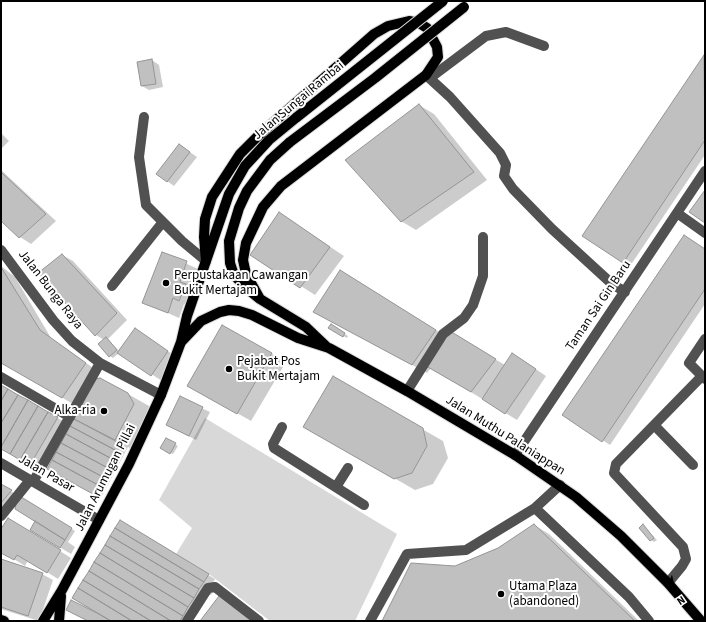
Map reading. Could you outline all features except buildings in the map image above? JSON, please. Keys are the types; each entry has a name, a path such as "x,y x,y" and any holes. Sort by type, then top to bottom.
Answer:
{"main road":[{"name":"Jalan Sungai Rambai","path":"181,342 187,316 229,194 245,166 268,140 443,1"},
{"name":"Jalan Sungai Rambai","path":"247,191 270,160 290,142 375,78 470,1"},
{"path":"206,261 204,237 205,219 212,197 240,154 259,135 374,34 388,26 409,21 419,22 427,28 437,47 438,56 428,76 281,186 263,207 246,243 243,260 246,274 260,299"},
{"name":"Jalan Muthu Palaniappan","path":"247,191 239,208 229,241 230,263 234,275 244,286 260,299 306,327 328,348"},
{"name":"Jalan Muthu Palaniappan","path":"181,342 206,318 220,312 234,310 252,315 298,338 328,348 407,391 515,455 560,485 591,508 668,583 701,621"},
{"name":"Jalan Arumugan Pillai","path":"44,621 129,464 161,395 181,342"},
{"path":"59,621 62,590"}],"street":[{"path":"544,46 506,32 486,36 428,76 500,153 506,165 504,176 513,190 552,229 611,283 625,292"},
{"path":"144,118 139,157 146,205 162,223 206,261"},
{"name":"Taman Sai Gin Baru","path":"515,455 705,171"},
{"path":"677,213 705,233"},
{"path":"112,286 162,223"},
{"path":"407,391 442,334 464,318 473,305 483,276 483,237"},
{"name":"Jalan Bunga Raya","path":"1,250 53,320 72,341 100,363 161,395"},
{"path":"668,583 686,559 683,547 614,473 616,464 654,425 704,378 689,363 705,339"},
{"path":"1,516 32,481 100,363"},
{"path":"1,377 70,417"},
{"path":"654,425 693,465"},
{"path":"282,427 273,444 274,448 364,505"},
{"name":"Jalan Pasar","path":"1,463 99,520"},
{"path":"336,486 348,468"},
{"path":"370,621 407,554 466,550 535,508 560,485"},
{"path":"535,508 624,592 648,621"},
{"path":"187,621 208,588 214,587 259,621"}],"shaded area":[{"path":"205,418 397,534 355,621 270,621 209,574 176,554 192,528 159,500"}],"place":[{"name":"Perpustakaan Cawangan Bukit Mertajam","path":"166,283"},
{"name":"Pejabat Pos Bukit Mertajam","path":"229,369"},
{"name":"Alka-ria","path":"104,411"},
{"name":"Utama Plaza (abandoned)","path":"501,594"}]}
